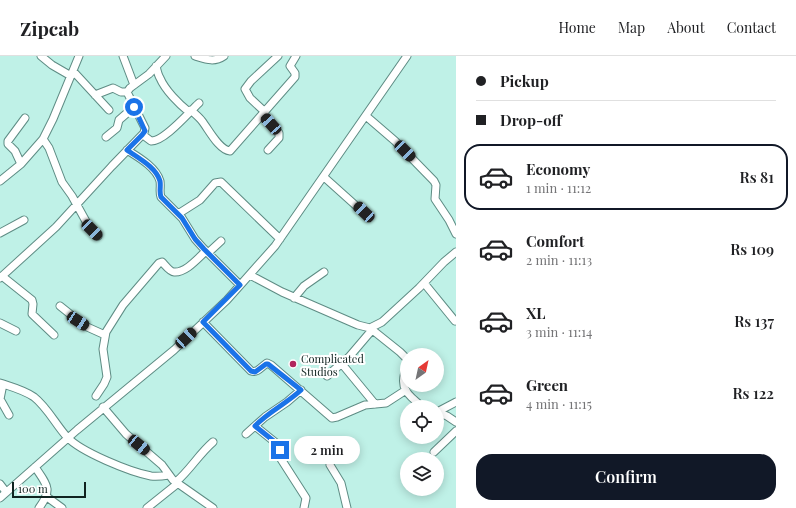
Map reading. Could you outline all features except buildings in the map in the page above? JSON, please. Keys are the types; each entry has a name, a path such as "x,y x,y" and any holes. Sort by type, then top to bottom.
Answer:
{"street":[{"path":"41,56 52,65 72,74 109,110"},
{"path":"0,181 21,164 43,139 50,127 80,56"},
{"path":"123,56 134,85"},
{"path":"127,92 166,56"},
{"path":"195,56 212,61 224,56"},
{"path":"268,150 279,138 280,134 246,93 245,87 278,56"},
{"path":"156,66 159,78 178,102 203,122 215,138 228,151 233,149 295,77 295,73 290,66 296,56"},
{"path":"0,498 103,407 161,362 250,275 280,239 407,56"},
{"path":"95,95 113,88 121,92 127,92"},
{"path":"54,334 32,314 32,300 1,277 46,237 145,131 145,128 127,92"},
{"path":"142,135 151,141 156,140 173,129 200,103"},
{"path":"106,137 117,128 118,121 121,117 134,107"},
{"path":"366,116 395,141 434,181 436,190 435,199 449,220 456,234"},
{"path":"21,164 15,151 8,144 8,141 25,118"},
{"path":"43,139 62,182 88,225 98,236"},
{"path":"127,150 144,162 157,175 160,180 161,197 178,214 195,239 240,285"},
{"path":"324,177 364,212"},
{"path":"178,214 200,200 215,183 221,182 280,239"},
{"path":"0,233 24,220"},
{"path":"96,396 107,377 103,349 105,335 112,320 123,305 159,264 164,263 175,272 188,266 221,241"},
{"path":"327,376 342,364 371,329 382,322 456,252"},
{"path":"294,298 304,286 324,272"},
{"path":"250,275 294,298 371,329 400,352"},
{"path":"424,283 455,321"},
{"path":"60,306 85,326 105,335"},
{"path":"203,322 251,371 255,372 268,364 301,390 332,418 338,417 365,405 386,403 403,392"},
{"path":"0,323 16,331"},
{"path":"342,364 363,388 374,404"},
{"path":"9,415 0,399 2,383 22,390 36,398 68,437 79,447 124,468 151,476 160,477 169,475"},
{"path":"246,434 268,414 287,402 301,390"},
{"path":"408,392 416,400"},
{"path":"444,408 456,402"},
{"path":"103,407 119,427 154,457 177,483 213,508"},
{"path":"444,415 456,422"},
{"path":"255,426 281,447 279,453 281,459 306,498 304,508"},
{"path":"434,452 456,430"},
{"path":"147,508 177,483 198,456 213,442"},
{"path":"330,465 341,483 347,508"},
{"path":"35,467 48,489 47,497 39,508"},
{"path":"0,484 6,492"},
{"path":"47,497 62,508"}],"place":[{"name":"Complicated Studios","path":"293,364"}],"route":[{"path":"134,107 145,128 145,131 127,150 144,162 157,175 160,180 160,194 164,201 182,218 192,235 204,249 240,285 227,300 203,322 248,369 255,372 267,363 274,367 286,379 301,390 293,398 271,412 255,426 280,446 280,450"}]}
